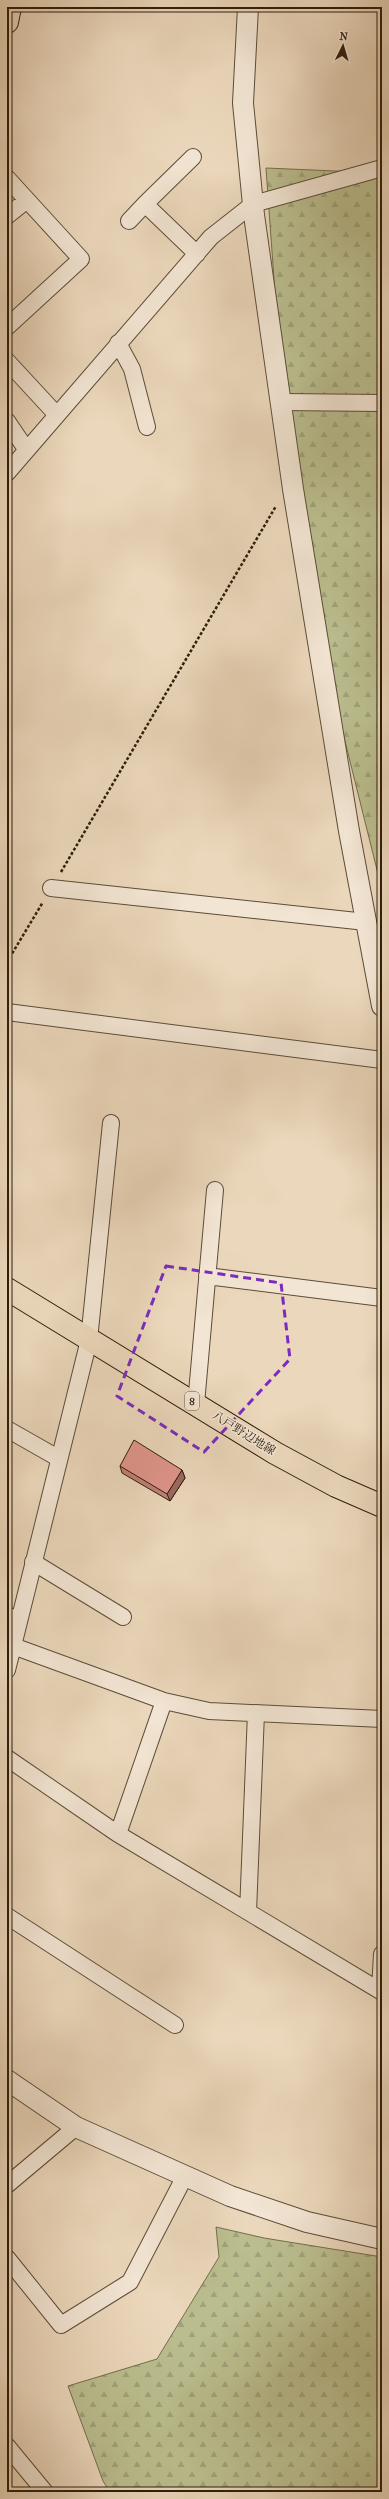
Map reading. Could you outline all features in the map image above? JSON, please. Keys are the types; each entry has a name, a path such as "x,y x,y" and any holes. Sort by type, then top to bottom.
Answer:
{"main road":[{"path":"7,22 10,7"},
{"name":"八戸野辺地線","path":"7,1289 282,1456 336,1486 382,1506"}],"street":[{"path":"248,7 243,102 253,204 292,479 366,922 382,1006"},
{"path":"129,221 193,157"},
{"path":"7,473 56,414 211,237 253,204 382,168"},
{"path":"7,178 81,259 7,327"},
{"path":"7,216 27,200"},
{"path":"145,204 196,254"},
{"path":"118,343 132,369 147,427"},
{"path":"7,360 56,414"},
{"path":"281,402 382,403"},
{"path":"7,421 26,449"},
{"path":"51,888 366,922"},
{"path":"7,1012 382,1060"},
{"path":"7,1670 13,1646 13,1619 33,1562 89,1340 111,1123"},
{"path":"196,1404 215,1190"},
{"path":"207,1276 382,1298"},
{"path":"7,1429 58,1458"},
{"path":"33,1562 123,1617"},
{"path":"13,1646 164,1701 209,1711 382,1719"},
{"path":"118,1834 164,1701"},
{"path":"248,1912 256,1713"},
{"path":"7,1758 118,1834 381,1992 382,1954"},
{"path":"7,1916 175,2025"},
{"path":"7,2080 76,2127 230,2196 307,2222 382,2239"},
{"path":"7,2185 76,2127"},
{"path":"7,2258 61,2325 130,2282 185,2176"},
{"path":"7,2446 45,2492"}],"path":[{"path":"7,962 292,479"}],"highlighted area":[{"path":"166,1266 281,1283 290,1359 204,1452 117,1396"}],"green space":[{"path":"266,168 382,173 382,890 337,709 279,349"},
{"path":"216,2227 264,2238 382,2257 382,2491 110,2492 103,2481 68,2386 157,2359 219,2257"}],"building":[{"path":"134,1440 182,1470 167,1494 120,1466"}]}
